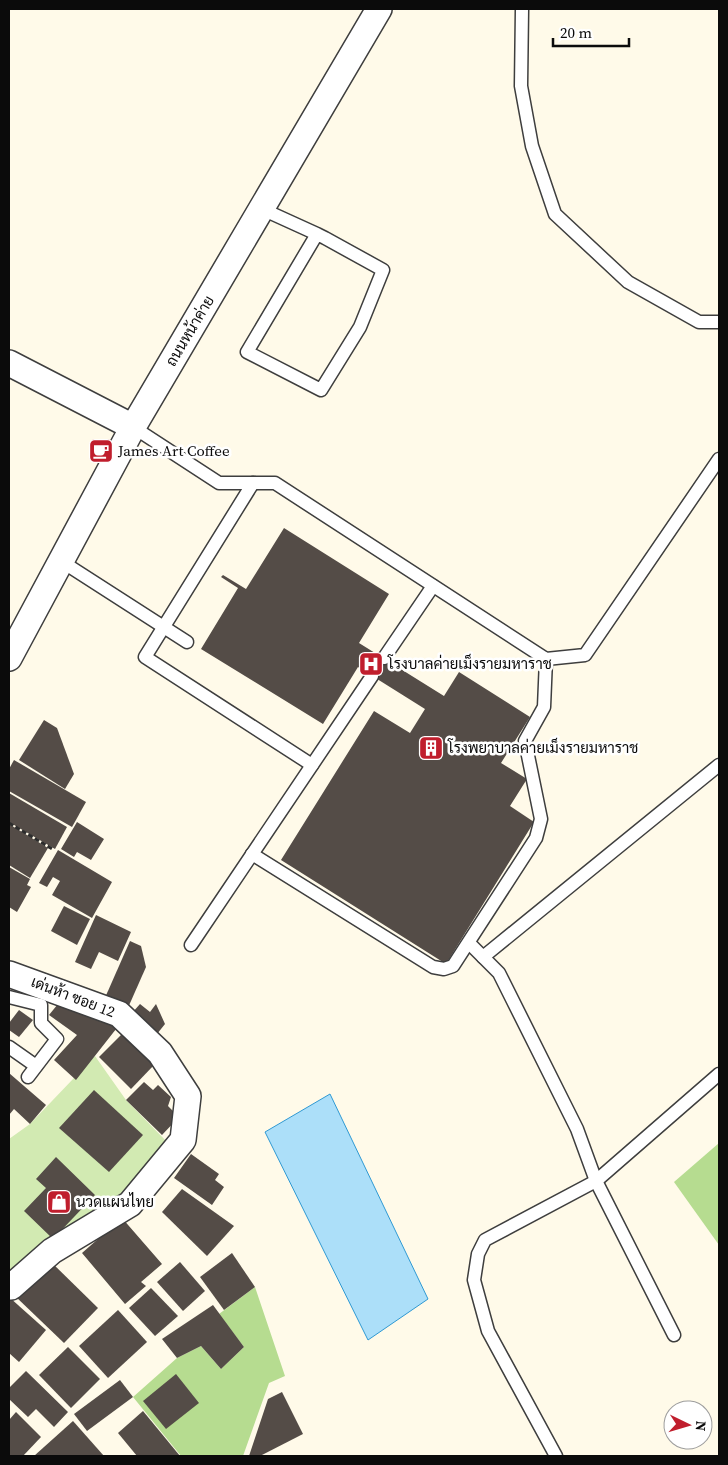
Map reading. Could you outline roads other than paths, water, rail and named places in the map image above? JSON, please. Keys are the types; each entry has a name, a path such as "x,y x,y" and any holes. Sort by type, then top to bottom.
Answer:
{"street":[{"name":"ถนนหน้าค่าย","path":"9,658 133,427 379,9"},
{"path":"9,363 133,427"},
{"name":"เด่นห้า ซอย 12","path":"9,974 119,1014 160,1053 188,1096 182,1140 130,1204 52,1251 11,1286"}],"lane":[{"path":"522,9 521,86 532,146 555,214 628,282 699,322 719,322"},
{"path":"262,210 317,234 383,270 360,327 321,390 247,352 317,234"},
{"path":"133,427 219,483 275,483 546,659 585,655 719,459"},
{"path":"253,483 145,657 312,765"},
{"path":"61,560 188,642"},
{"path":"384,658 433,586"},
{"path":"252,854 433,967 444,969 453,966 470,944 536,838 540,819 525,741 544,707 546,659"},
{"path":"191,945 372,676"},
{"path":"483,957 719,765"},
{"path":"470,944 499,973 577,1129 596,1181 674,1335"},
{"path":"9,997 40,1005 41,1023 57,1038 28,1077"},
{"path":"9,1047 36,1066"},
{"path":"556,1456 488,1331 474,1280 478,1254 485,1240 596,1181 719,1074"}],"water":[{"path":"330,1094 428,1299 368,1340 265,1132"}],"place":[{"name":"James Art Coffee","path":"101,451"},
{"name":"โรงบาลค่ายเม็งรายมหาราช","path":"371,664"},
{"name":"โรงพยาบาลค่ายเม็งรายมหาราช","path":"431,748"},
{"name":"นวดแผนไทย","path":"59,1202"}]}
